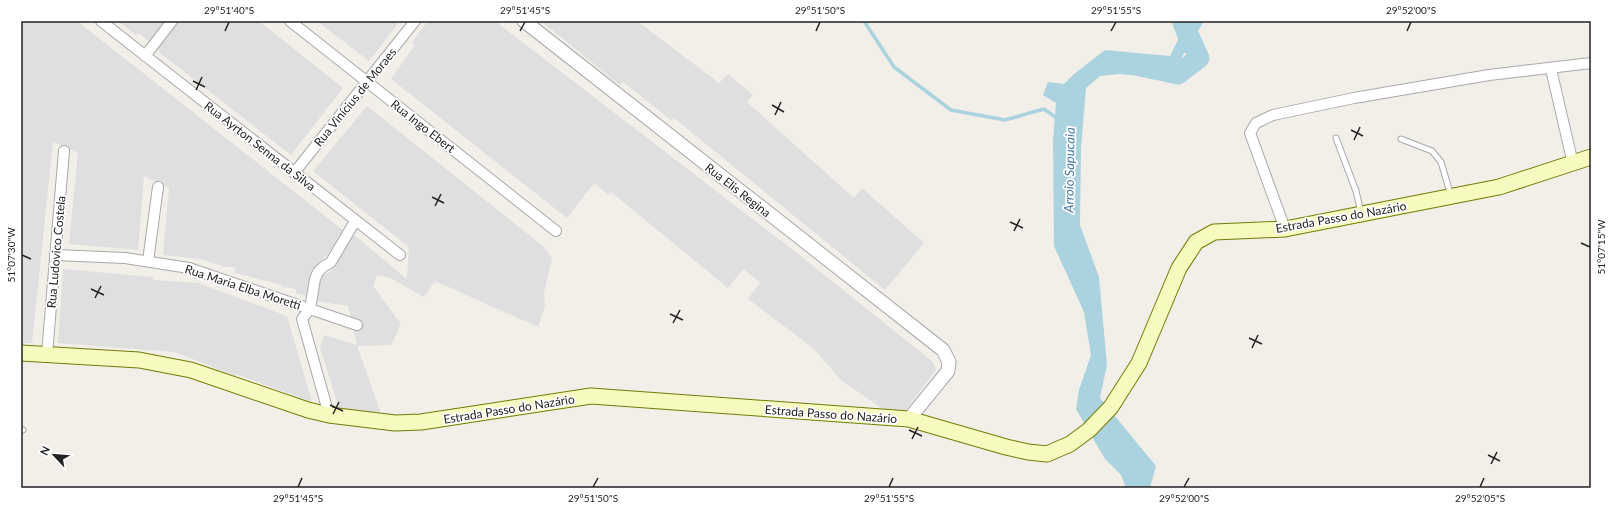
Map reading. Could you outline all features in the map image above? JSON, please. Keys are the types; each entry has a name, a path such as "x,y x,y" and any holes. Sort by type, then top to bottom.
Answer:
{"main road":[{"name":"Estrada Passo do Nazário","path":"21,353 139,360 191,370 329,416 395,423 421,422 591,396 909,419 1028,452 1047,454 1070,444 1094,425 1111,407 1139,363 1179,268 1196,242 1214,232 1285,229 1451,197 1500,187 1591,157"}],"street":[{"name":"Rua Ayrton Senna da Silva","path":"101,21 400,255"},
{"path":"146,56 172,21"},
{"name":"Rua Ingo Ebert","path":"290,21 556,232"},
{"name":"Rua Vinícius de Moraes","path":"294,173 368,82 415,21"},
{"name":"Rua Elis Regina","path":"524,21 943,350 949,362 948,371 909,419"},
{"path":"1285,229 1250,133 1256,123 1272,114 1354,98 1489,75 1591,63"},
{"path":"1551,68 1572,164"},
{"name":"Rua Ludovico Costela","path":"48,354 64,151"},
{"path":"148,261 158,188"},
{"path":"329,416 302,319 310,309 315,279 318,272 331,262 355,221"},
{"name":"Rua Maria Elba Moretti","path":"55,255 148,261 190,268 358,325"}],"lane":[{"path":"1336,138 1356,191 1361,214"},
{"path":"1401,139 1432,151 1441,162 1451,197"}],"shaded area":[{"path":"21,21 77,21 344,231 328,254 312,269 307,296 296,293 296,289 282,287 282,285 235,273 235,267 225,267 200,259 163,255 169,188 144,176 138,250 69,244 78,153 53,142 32,343 21,343"},
{"path":"118,21 167,21 151,43 139,33 136,35"},
{"path":"180,21 259,21 343,88 291,155 159,52 158,48"},
{"path":"317,21 400,21 369,61"},
{"path":"428,21 495,21 793,250 933,362 936,370 905,411 884,410 841,380 813,348 748,299 760,282 743,269 728,288 611,192 609,195 594,183 567,218 391,79 415,45 412,42"},
{"path":"541,21 637,21 719,83 728,74 753,95 747,102 854,198 862,188 924,243 885,290 674,118 672,121 623,82 620,85"},
{"path":"367,106 543,246 552,258 544,293 545,306 538,327 435,281 424,297 390,278 377,275 373,286 401,324 391,345 357,346 381,414 339,409 320,347 324,335 357,345 348,306 316,301 322,276 330,272 354,235 407,279 409,247 313,171"},
{"path":"63,269 153,277 153,280 198,283 287,316 312,402 236,374 235,376 175,352 58,343"}],"water":[{"path":"1174,21 1204,21 1177,65 1152,77 1119,74 1100,76 1086,88 1081,148 1080,225 1099,277 1107,365 1100,398 1156,466 1150,488 1126,488 1121,475 1105,459 1076,409 1079,390 1091,355 1084,312 1054,246 1053,141 1056,103 1043,95 1048,82 1064,84 1105,50 1170,56 1178,40"}],"waterway":[{"path":"864,21 894,67 951,110 1005,120 1044,109 1058,119"},
{"name":"Arroio Sapucaia","path":"1136,65 1178,74 1199,58 1183,23 1184,21"}]}
